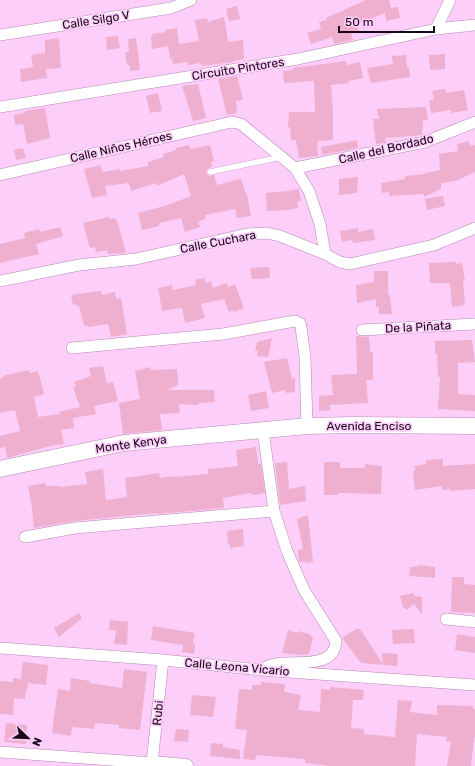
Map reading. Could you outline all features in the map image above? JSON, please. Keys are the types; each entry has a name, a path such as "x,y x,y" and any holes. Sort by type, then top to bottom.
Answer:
{"main road":[{"name":"Avenida Enciso","path":"263,430 307,426 354,425 475,426"},
{"name":"Monte Kenya","path":"0,469 124,443 263,430"}],"street":[{"name":"Calle Silgo V","path":"0,35 171,8 191,0"},
{"path":"436,29 450,0"},
{"name":"Circuito Pintores","path":"0,108 298,59 436,29 475,25"},
{"name":"Calle Niños Héroes","path":"0,175 232,122 241,124 282,157"},
{"name":"Calle del Bordado","path":"295,168 425,142 475,122"},
{"path":"282,157 295,168 309,191 320,224 325,254"},
{"name":"Calle Cuchara","path":"0,281 79,265 136,259 246,234 267,233 280,236 325,254 340,262 350,264 434,245 475,228"},
{"path":"72,348 223,334 296,321 300,323 301,327 307,426"},
{"name":"De la Piñata","path":"362,330 475,324"},
{"path":"260,670 270,665 321,661 330,657 335,649 336,641 304,590 287,551 274,511 263,430"},
{"path":"24,536 75,528 274,511"},
{"path":"446,619 475,622"},
{"name":"Calle Leona Vicario","path":"0,648 163,660 260,670 475,685"},
{"name":"Rubi","path":"152,765 163,660"},
{"path":"0,752 152,765 186,766"}],"lane":[{"path":"210,172 282,157"}],"building":[{"path":"366,0 389,0 391,8 398,7 400,18 386,21 385,13 357,24 359,32 351,34 353,40 334,44 332,37 311,44 307,33 321,29 319,22 327,20 326,18"},
{"path":"237,6 240,19 229,21 226,9"},
{"path":"224,17 228,42 243,40 244,59 202,66 201,63 188,65 187,62 173,64 172,58 170,59 168,46 152,49 152,34 166,32 165,30 177,28 179,44 199,41 195,20 207,18 208,22"},
{"path":"118,36 120,48 107,50 106,37"},
{"path":"59,38 61,68 46,69 47,78 21,82 20,69 33,67 31,55 45,53 45,40"},
{"path":"136,38 140,70 130,71 130,65 127,65 125,52 129,51 128,39"},
{"path":"445,54 445,69 430,70 429,55"},
{"path":"406,55 410,77 371,83 367,68 393,64 392,56"},
{"path":"346,61 346,65 360,62 363,78 348,81 349,83 331,85 333,140 318,141 318,156 299,158 296,140 291,140 290,127 288,127 289,112 315,112 314,81 284,83 283,71 293,70 293,68"},
{"path":"237,76 243,100 236,101 237,113 227,115 218,79"},
{"path":"198,84 206,118 193,121 182,86"},
{"path":"445,89 446,93 464,90 468,110 451,113 451,110 431,113 429,100 434,99 432,91"},
{"path":"158,93 162,111 150,113 146,96"},
{"path":"426,107 428,120 423,120 422,135 385,138 386,143 376,144 373,119 379,119 377,109"},
{"path":"45,108 50,138 27,144 23,124 15,125 14,115 25,113 25,111"},
{"path":"357,140 358,148 322,155 321,147"},
{"path":"469,141 470,146 475,145 475,172 456,181 441,183 441,189 424,197 424,194 389,196 389,192 382,193 381,183 405,179 405,176 425,174 440,170 439,154 458,151 457,144"},
{"path":"189,145 191,149 210,145 214,161 211,162 212,167 207,169 206,172 208,176 214,175 217,185 241,179 247,194 251,216 237,218 235,209 205,215 206,218 198,222 200,227 185,232 181,218 159,223 159,226 142,230 138,213 168,205 191,196 184,174 157,186 156,183 131,191 129,183 105,186 107,195 92,198 84,169 100,165 103,172 120,169 120,171 148,166 148,162 164,157 163,154 176,150 176,148"},
{"path":"23,148 26,158 16,160 14,150"},
{"path":"358,177 357,193 339,195 339,179"},
{"path":"299,189 301,201 297,202 298,208 267,211 266,193"},
{"path":"443,196 445,206 427,210 425,199"},
{"path":"109,217 109,219 115,218 115,220 117,220 126,253 108,254 107,250 96,252 95,247 90,248 83,223"},
{"path":"60,227 63,236 36,244 39,254 0,263 0,244 25,238 24,233 39,229 40,232"},
{"path":"358,228 358,232 373,229 375,240 353,243 352,240 342,242 340,231"},
{"path":"456,262 456,264 462,263 465,281 463,281 465,305 452,307 450,283 430,283 429,263"},
{"path":"269,267 270,278 252,279 250,268"},
{"path":"374,271 388,271 388,295 390,295 392,314 379,314 379,307 376,307 376,299 357,303 356,285 374,282"},
{"path":"204,278 206,283 211,281 213,288 227,283 228,287 235,284 244,308 234,312 233,310 229,312 224,299 201,304 205,318 185,323 182,308 162,311 158,288 172,285 173,290 196,285 195,280"},
{"path":"101,291 102,295 115,292 116,299 121,298 127,334 111,337 108,324 89,327 84,325 79,306 76,306 76,304 73,305 71,295"},
{"path":"356,336 369,337 370,352 373,352 373,380 366,380 368,403 330,405 330,410 319,411 319,396 333,395 331,375 357,374"},
{"path":"272,338 268,357 257,356 258,351 255,351 257,342"},
{"path":"472,340 475,362 458,363 458,394 475,395 475,411 438,409 440,377 438,377 435,341"},
{"path":"287,358 292,379 295,378 295,392 286,393 285,390 272,393 264,362"},
{"path":"103,366 107,383 113,382 118,401 94,406 96,414 73,418 74,428 61,430 64,444 50,446 7,458 5,447 0,448 0,436 20,431 15,410 0,413 0,379 6,375 29,370 29,373 38,371 44,394 34,397 38,417 60,414 59,412 80,407 73,387 76,386 74,382 91,376 89,368"},
{"path":"150,367 151,370 177,369 178,385 167,390 214,390 215,402 199,403 198,405 179,404 180,413 160,414 162,430 123,434 119,403 140,399 135,371"},
{"path":"266,391 269,408 251,411 248,395"},
{"path":"256,447 258,464 261,464 265,493 252,495 252,493 223,498 224,508 74,521 34,528 28,486 45,483 46,486 61,487 87,484 85,472 103,469 106,500 127,497 125,478 159,473 160,478 208,474 208,469 238,466 236,450"},
{"path":"443,459 443,466 475,464 475,489 450,491 450,489 442,490 442,486 415,490 413,471 415,471 415,466 426,464 426,460"},
{"path":"287,462 289,489 305,486 306,501 280,505 275,463"},
{"path":"324,462 340,462 340,468 365,468 365,464 382,466 381,494 338,493 338,495 324,495"},
{"path":"308,515 313,562 305,563 305,561 299,562 298,550 303,549 297,519"},
{"path":"243,529 244,546 230,548 230,544 228,544 227,531"},
{"path":"419,565 435,567 435,578 409,576 410,567"},
{"path":"452,577 464,577 464,584 475,585 475,613 451,612"},
{"path":"414,593 414,596 422,597 422,614 414,604 407,610 403,607 400,596"},
{"path":"79,613 82,618 59,637 54,628"},
{"path":"110,620 128,622 127,645 114,644 116,630 109,630"},
{"path":"153,626 195,633 193,643 195,644 194,654 182,652 183,645 151,640"},
{"path":"356,629 360,629 383,664 382,653 398,654 397,666 361,663 342,638"},
{"path":"414,629 415,643 393,644 392,630"},
{"path":"288,630 309,634 313,638 309,654 301,655 282,653"},
{"path":"457,634 475,637 475,653 455,650"},
{"path":"23,662 48,665 46,685 28,683 25,699 14,698 13,715 0,714 0,681 13,682 13,678 21,679"},
{"path":"124,669 147,672 140,730 119,728 119,725 95,723 94,729 72,727 71,736 52,733 58,689 70,691 71,678 90,681 90,683 122,688"},
{"path":"261,682 285,684 284,692 301,695 298,710 320,712 321,689 330,690 330,687 364,690 363,700 353,700 351,728 364,729 364,734 395,737 398,700 412,701 410,712 437,715 437,705 473,706 473,709 475,709 475,738 471,766 447,766 451,741 446,741 447,737 417,734 415,766 330,766 305,763 305,759 256,755 255,760 243,759 247,730 235,729 239,689 252,690 252,685 261,685"},
{"path":"192,695 216,697 213,717 190,715"},
{"path":"6,723 27,725 26,744 4,742"},
{"path":"176,729 189,730 188,742 174,741"},
{"path":"211,743 223,744 223,747 240,750 240,759 210,756"}]}
